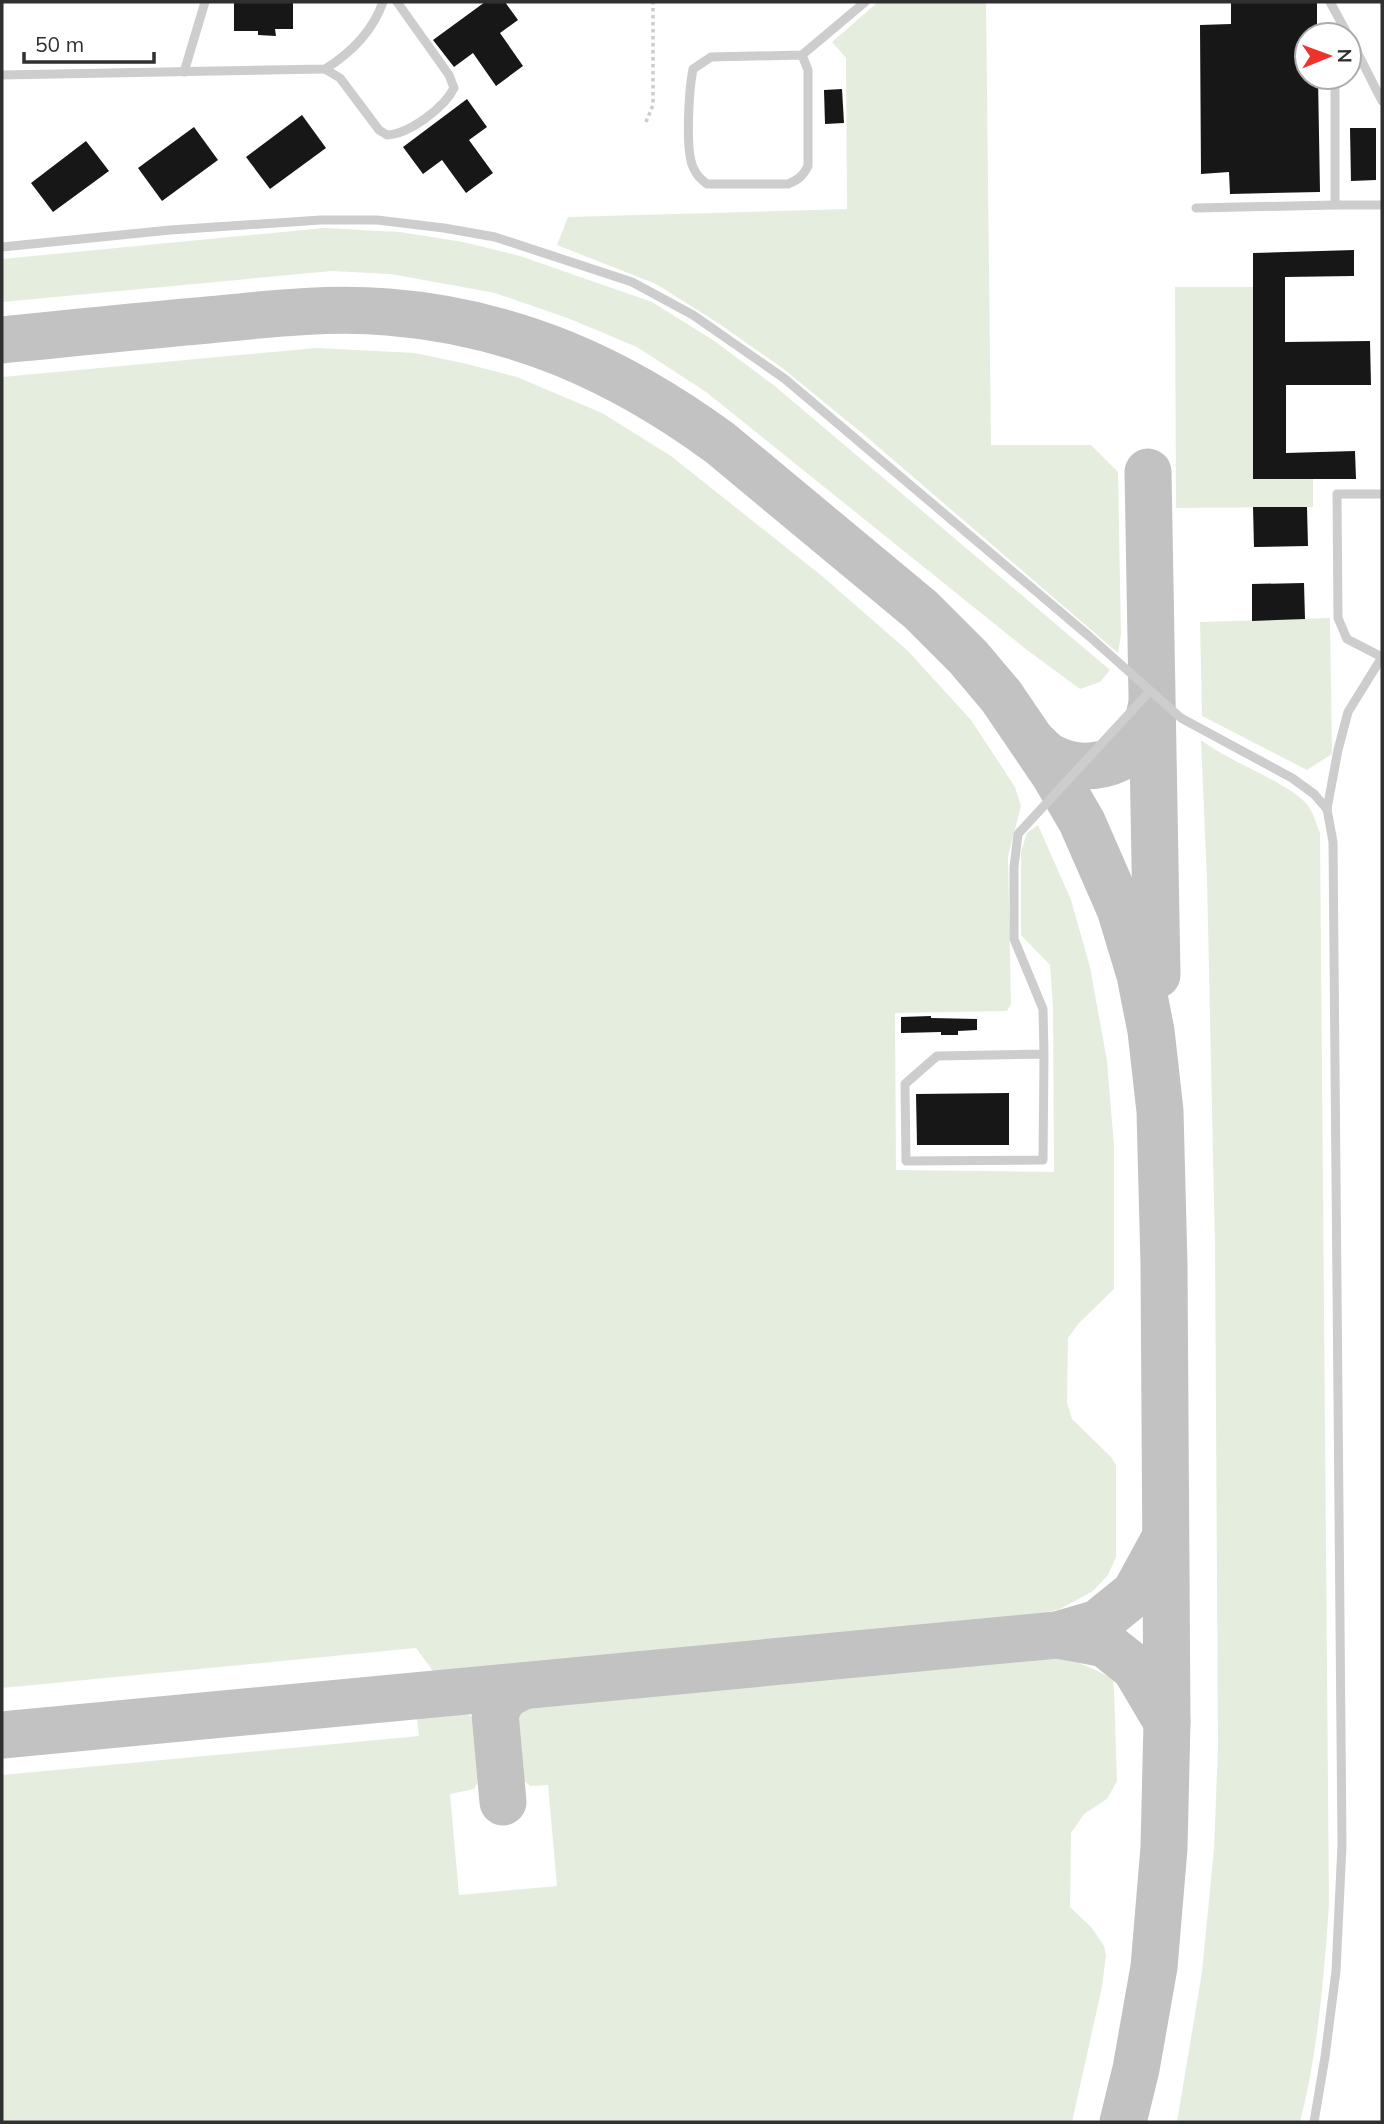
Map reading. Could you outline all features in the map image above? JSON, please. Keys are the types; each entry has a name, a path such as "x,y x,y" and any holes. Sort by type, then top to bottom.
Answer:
{"lane":[{"path":"184,72 205,2"},
{"path":"325,69 354,47 378,16 383,2"},
{"path":"2,75 325,69 340,78 379,130 387,135 407,130 447,101 454,88 449,75 397,2"},
{"path":"802,55 808,70 808,166 804,173 797,181 788,184 707,184 692,166 690,154 690,85 693,69 711,57 802,55 865,2"},
{"path":"1330,2 1341,21"},
{"path":"1363,64 1382,101"},
{"path":"1335,91 1335,205"},
{"path":"1196,208 1382,205"},
{"path":"2,247 170,230 321,220 377,220 495,237 632,282 693,315 785,379 1181,718 1292,778 1314,794 1327,810"},
{"path":"1314,2122 1336,1971 1342,1845 1333,842 1327,810 1348,712 1382,657 1347,639 1338,618 1337,494 1382,494"},
{"path":"1044,1054 937,1056 905,1084 906,1161 1043,1160 1044,1054 1043,1009 1014,939 1014,867 1018,834 1150,691"}],"path":[{"path":"646,122 653,105 653,2"}],"green space":[{"path":"878,2 986,2 991,445 1091,445 1118,472 1121,635 1118,653 781,367 656,284 557,245 568,217 847,209 846,58 832,42"},
{"path":"324,228 400,232 463,242 520,256 652,302 713,340 776,387 1110,670 1100,682 1080,689 1027,650 706,392 637,347 570,319 495,293 391,274 332,271 2,302 2,259"},
{"path":"1175,287 1253,287 1253,479 1313,479 1313,507 1176,508"},
{"path":"316,348 415,353 517,377 602,413 671,456 822,576 908,651 971,720 1015,787 1021,806 1008,856 1011,1004 1007,1011 895,1013 896,1170 1054,1172 1053,1006 1050,965 1021,935 1021,851 1027,833 1038,825 1071,900 1090,967 1107,1061 1114,1146 1114,1289 1079,1323 1068,1338 1067,1402 1072,1419 1116,1465 1116,1557 1108,1575 1093,1591 1060,1609 1025,1618 442,1671 433,1671 416,1648 2,1688 2,377"},
{"path":"1330,618 1332,754 1307,770 1202,716 1200,622"},
{"path":"1201,740 1295,794 1308,806 1320,833 1329,1905 1316,2042 1300,2122 1177,2122 1202,1972 1214,1849 1218,1748 1215,1247 1207,880"},
{"path":"1032,1656 1074,1662 1113,1679 1117,1781 1107,1799 1084,1814 1071,1833 1070,1907 1092,1928 1104,1946 1106,1955 1102,1987 1072,2122 2,2122 2,1775 419,1736 417,1718 464,1712 475,1719 479,1780 474,1789 450,1794 459,1895 557,1886 548,1785 530,1786 522,1779 518,1716 524,1705"}],"building":[{"path":"234,2 293,2 293,29 275,29 276,36 258,35 258,31 234,31"},
{"path":"485,2 505,2 518,20 500,33 523,66 496,86 473,53 454,67 433,40"},
{"path":"1317,2 1317,21 1293,21 1293,91 1318,91 1320,192 1230,194 1229,172 1201,174 1200,25 1231,24 1231,3"},
{"path":"842,89 844,123 825,124 824,90"},
{"path":"467,99 487,127 469,140 493,173 466,193 442,160 423,174 403,147"},
{"path":"302,115 326,148 270,189 246,157"},
{"path":"194,127 218,160 162,201 138,168"},
{"path":"1350,128 1376,128 1376,180 1351,181"},
{"path":"86,141 109,171 53,212 31,183"},
{"path":"1354,250 1354,276 1285,277 1285,342 1370,341 1371,385 1286,385 1286,453 1355,451 1356,479 1253,479 1253,253"},
{"path":"1253,507 1307,507 1308,546 1254,547"},
{"path":"1304,583 1305,619 1252,621 1252,584"},
{"path":"901,1017 977,1019 977,1030 958,1031 958,1035 941,1035 941,1032 901,1033"},
{"path":"1009,1093 1009,1145 917,1145 916,1094"}],"taxiway":[{"path":"2,340 276,314 366,311 434,317 479,326 563,353 643,393 720,443 921,610 968,657 1001,696 1054,774 1082,822 1120,909 1140,975 1151,1031 1160,1111 1164,1265 1167,1722 1164,1848 1154,1967 1136,2069 1123,2122"},
{"path":"1148,472 1157,975"},
{"path":"1033,742 1047,755 1063,762 1090,766 1104,764 1129,752 1139,742 1147,728 1151,708"},
{"path":"2,1735 1057,1635 1098,1623 1135,1593 1164,1540"},
{"path":"1057,1635 1105,1644 1135,1668 1167,1722"},
{"path":"503,1802 495,1713 504,1696 523,1686"}]}
